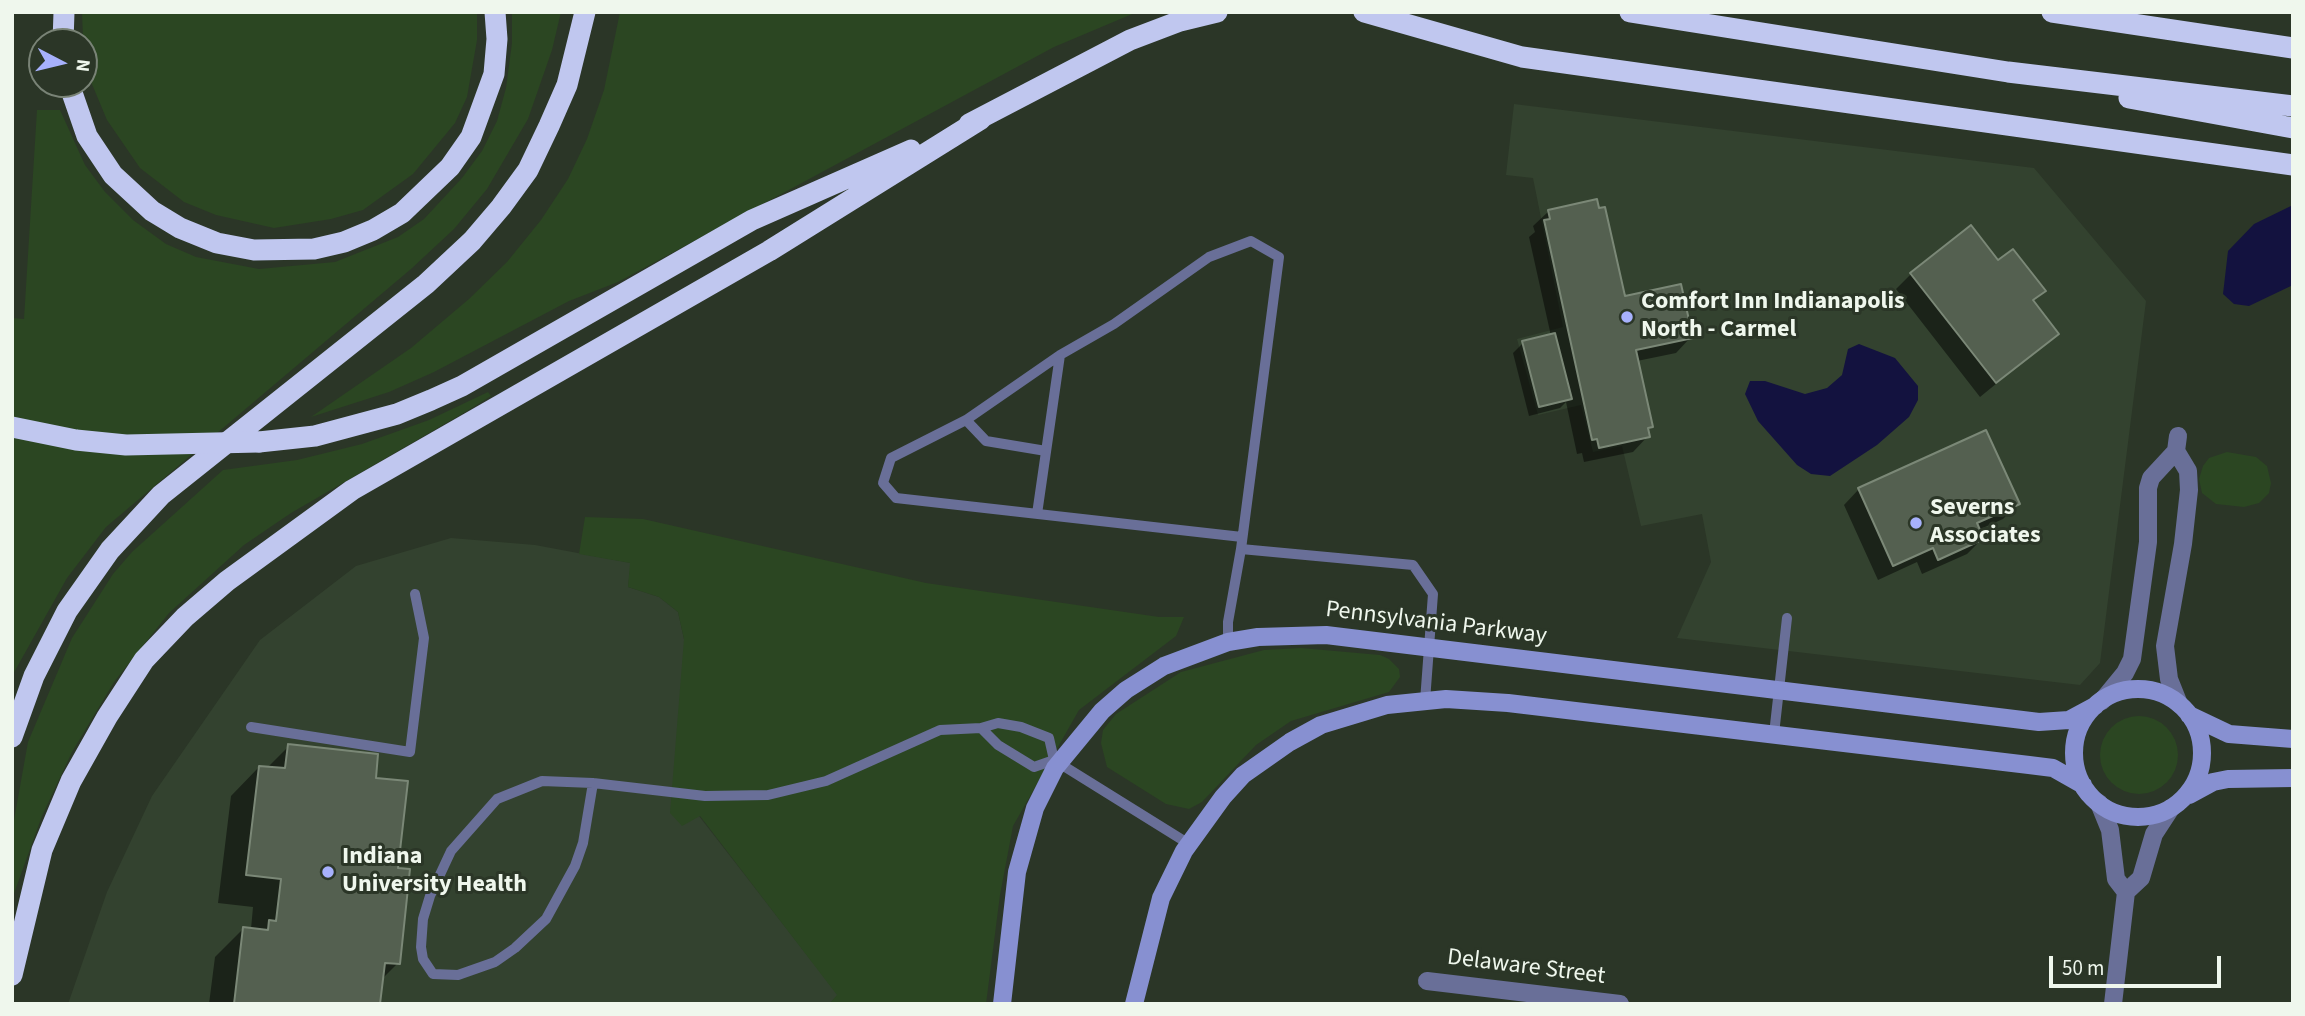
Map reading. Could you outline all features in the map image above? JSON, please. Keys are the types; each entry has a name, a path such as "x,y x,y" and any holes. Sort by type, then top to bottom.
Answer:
{"highway":[{"path":"74,98 93,146 113,175 152,211 180,228 217,243 265,251 314,249 344,242 373,230 402,213 450,167 471,137 494,74 497,39 495,12"},
{"path":"12,737 34,676 67,611 110,550 161,495 426,284 472,241 501,207 527,170 558,106 567,85 585,12"},
{"path":"12,975 43,850 71,781 107,717 144,660 185,617 227,581 352,490 769,251 981,119 1130,40 1180,21 1217,12"},
{"path":"1364,12 1522,57 2293,165"},
{"path":"1630,12 2008,72 2293,106"},
{"path":"2052,12 2293,48"},
{"path":"2008,72 2175,108 2293,128"},
{"path":"12,427 76,440 125,445 259,442 315,436 397,414 462,386 752,220 981,119"}],"main road":[{"name":"Pennsylvania Parkway","path":"1002,1004 1017,873 1035,808 1056,761 1102,711 1144,678 1178,659 1228,642 1300,634 2039,722 2068,720 2099,704"},
{"path":"2083,785 2075,750 2081,726 2099,704 2127,690 2141,689 2167,696 2184,709 2229,734 2293,739"},
{"path":"1134,1004 1161,898 1189,844 1243,775 1290,741 1321,725 1387,705 1472,700 2053,768 2083,785 2099,803 2127,816 2149,816 2177,804 2202,787 2228,779 2293,778"},
{"path":"2177,804 2197,777 2201,765 2200,738 2184,709"}],"street":[{"path":"2099,704 2125,673 2135,648 2148,542 2151,478 2177,443 2188,471 2189,490 2165,646 2169,678 2184,709"},
{"path":"2099,803 2110,830 2116,879 2126,892"},
{"path":"2113,1004 2126,892 2141,878 2154,834 2177,804"},
{"name":"Delaware Street","path":"1427,981 1620,1004"}],"lane":[{"path":"1228,642 1228,621 1241,549 1279,257 1251,241 1209,257 1114,324 1060,355 965,420 891,458 883,483 896,498 1242,537"},
{"path":"1037,514 1060,355"},
{"path":"965,420 986,441 1046,451"},
{"path":"1241,549 1413,565 1433,593 1425,701"},
{"path":"251,727 410,752 424,638 415,594"},
{"path":"1774,734 1787,618"},
{"path":"593,783 579,855 559,900 546,919 495,962 458,975 433,974 423,959 421,947 423,919 440,871 465,832 497,799 520,788 556,780 593,783 729,796 787,792 850,772 940,730 981,728 998,723 1037,732 1049,738 1056,761 1189,844"},
{"path":"981,728 998,745 1034,767 1056,761"}],"shaded area":[{"path":"1514,104 2034,168 2146,301 2100,663 2080,685 1677,638 1711,562 1702,514 1641,526 1622,446 1593,452 1581,405 1538,415 1517,339 1563,327 1533,178 1506,175"},
{"path":"2293,205 2293,285 2249,306 2234,304 2223,294 2228,251 2254,224"},
{"path":"1859,344 1895,358 1918,386 1918,400 1909,417 1877,445 1830,476 1811,474 1797,465 1758,421 1745,394 1750,381 1765,381 1805,394 1827,388 1842,375 1848,349"},
{"path":"451,538 535,545 631,563 628,587 659,597 678,612 684,639 699,816 838,995 829,1004 68,1004 107,892 152,796 260,640 356,566"}],"green space":[{"path":"82,12 477,12 477,40 467,97 455,123 413,174 363,210 331,219 274,228 216,215 184,202 140,168 107,120 98,98 98,28 83,28"},
{"path":"512,12 561,12 552,50 528,119 487,189 454,229 411,269 106,527 67,578 12,676 12,318 24,319 37,110 60,110 85,165 105,192 133,220 166,244 196,257 259,269 335,262 398,237 424,219 462,178 482,151 497,121 506,88 512,43"},
{"path":"620,12 1137,12 1054,47 618,282 569,301 434,372 389,392 311,417 411,348 469,299 507,262 541,220 568,179 587,139 604,90"},
{"path":"488,392 491,396 291,513 244,545 169,613 114,682 72,752 42,816 12,899 12,831 28,742 72,638 113,574 132,552 223,470 297,460 362,444 429,420"},
{"path":"2227,452 2256,457 2267,466 2271,483 2269,493 2259,503 2244,507 2216,504 2202,493 2199,479 2203,466 2209,458"},
{"path":"585,517 643,519 926,583 1159,617 1184,617 1176,636 1079,710 1013,826 1000,895 986,1004 829,1004 837,995 700,816 682,826 670,813 684,639 678,612 659,597 628,587 630,563 579,554"},
{"path":"1301,648 1380,655 1389,659 1399,669 1400,677 1389,692 1291,721 1256,745 1202,802 1189,809 1166,804 1107,767 1101,743 1103,730 1116,714 1181,672 1264,650"},
{"path":"2139,716 2154,719 2166,728 2175,740 2178,755 2175,770 2166,782 2154,791 2139,794 2124,791 2112,782 2103,770 2100,755 2103,740 2112,728 2124,719"}],"building":[{"name":"Comfort Inn Indianapolis North - Carmel","path":"1597,199 1599,208 1605,207 1625,296 1681,284 1693,338 1636,350 1653,427 1648,428 1650,437 1599,448 1597,439 1592,440 1544,220 1550,219 1548,210"},
{"path":"1971,225 1998,260 2013,249 2046,291 2033,300 2059,334 1996,383 1910,273"},
{"path":"1555,333 1572,399 1539,407 1522,341"},
{"path":"1986,430 2020,504 1977,523 1984,539 1938,560 1933,548 1893,566 1858,488"},
{"name":"Indiana University Health","path":"288,744 378,754 376,778 408,781 398,868 410,869 400,964 385,963 380,1004 234,1004 243,927 268,930 269,920 276,921 281,879 246,875 259,766 285,768"}],"place":[{"name":"Comfort Inn Indianapolis North - Carmel","path":"1627,317"},
{"name":"Severns Associates","path":"1916,523"},
{"name":"Indiana University Health","path":"328,872"}]}
